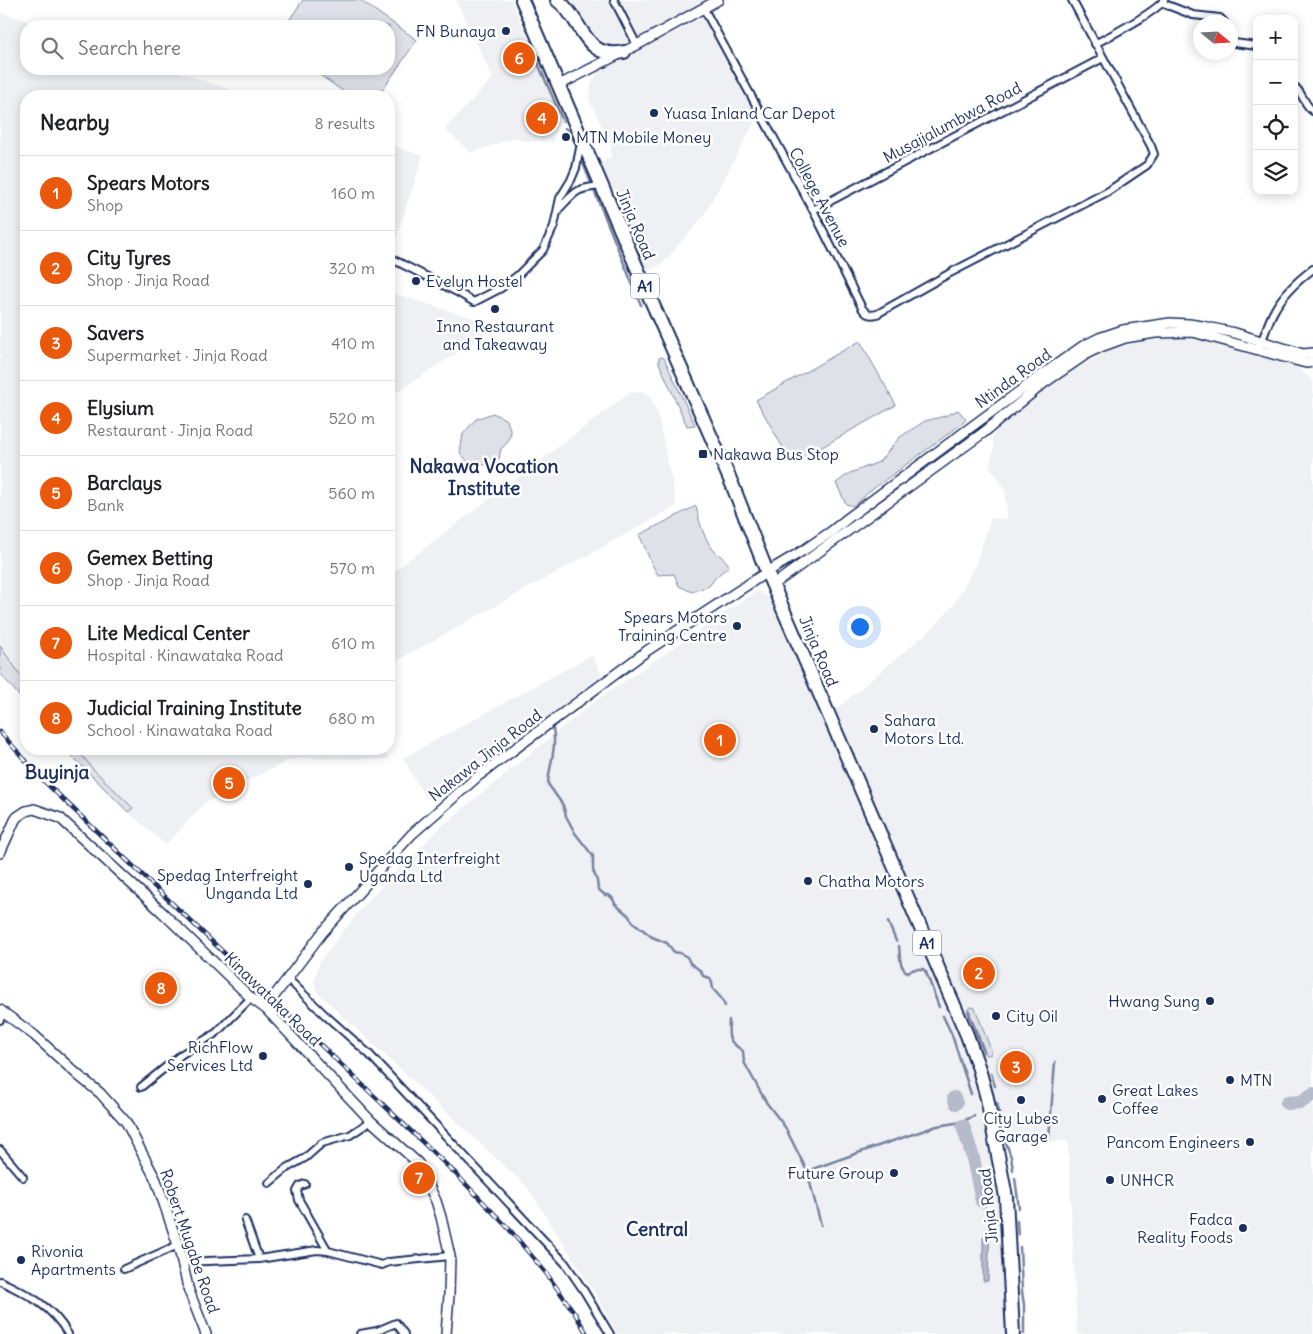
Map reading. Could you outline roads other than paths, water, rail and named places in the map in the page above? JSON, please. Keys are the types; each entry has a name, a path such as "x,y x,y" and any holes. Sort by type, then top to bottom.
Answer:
{"highway":[{"name":"Jinja Road","path":"522,0 732,484 767,572 967,1035 987,1098 1006,1197 1013,1334"},
{"path":"557,0 571,13 583,34 596,48 611,54 624,52"}],"street":[{"path":"614,0 637,45"},
{"path":"559,85 624,52 718,0"},
{"path":"1072,0 1103,58"},
{"path":"1096,44 1163,2 1193,15"},
{"name":"College Avenue","path":"704,8 813,210 862,308 865,313 872,315 950,272 1107,192 1143,169 1151,161 1154,151 1103,58"},
{"path":"1238,44 1253,45"},
{"name":"Musajjalumbwa Road","path":"813,210 1103,58"},
{"path":"1298,89 1313,111"},
{"path":"395,261 474,302 501,288 538,256 546,244 558,210 560,198 576,168 582,138"},
{"path":"558,210 572,194 584,188 602,186"},
{"path":"1261,346 1273,313 1285,294 1313,269"},
{"name":"Ntinda Road","path":"767,572 832,531 1036,379 1083,346 1099,338 1123,330 1170,323 1202,326 1235,333 1261,346 1306,363 1313,362"},
{"name":"Ntinda Road","path":"773,585 983,433 1044,383 1088,353 1102,346 1125,338 1155,333 1193,332 1231,342 1303,354 1313,353"},
{"name":"Nakawa Jinja Road","path":"266,1009 322,933 412,834 477,777 648,650 767,572"},
{"name":"Kinawataka Road","path":"0,853 15,820 26,811 34,808 60,818 163,913 250,998 266,1009 372,1121 418,1163 436,1201 450,1256 446,1334"},
{"path":"288,978 369,1054 565,1263 584,1290 610,1334"},
{"path":"141,1087 182,1054 216,1033 250,998"},
{"name":"Robert Mugabe Road","path":"1,1014 34,1035 100,1093 126,1122 156,1180 178,1245 190,1291 206,1334"},
{"path":"269,1183 322,1143 350,1135 372,1121"},
{"path":"0,1150 23,1177"},
{"path":"305,1184 300,1186 297,1191 299,1200 328,1251"},
{"path":"245,1220 259,1259"},
{"path":"124,1270 178,1245"},
{"path":"182,1262 259,1259 317,1250 382,1265 389,1262 450,1256"},
{"path":"0,1281 26,1293 35,1300 60,1322 68,1334"},
{"path":"360,1334 396,1323 404,1334"}],"water":[{"path":"976,1163 984,1201 980,1201 970,1165"},
{"path":"989,1236 988,1281 983,1281 983,1237"}],"waterway":[{"path":"537,61 563,121"},
{"path":"565,128 578,149"},
{"path":"580,156 641,305"},
{"path":"553,729 553,750 548,784 563,805 566,816 575,833 593,856 593,870 598,889 605,895 609,895 633,922 652,937 667,943 674,952 687,957 690,963 701,971 703,976 710,978 713,989 725,1006"},
{"path":"888,922 896,941"},
{"path":"899,946 900,961 904,970 907,972 923,969 926,972 939,1007"},
{"path":"969,1011 984,1051"},
{"path":"943,1016 952,1035 971,1094"},
{"path":"729,1020 731,1041 743,1051 744,1062 766,1102 785,1127 807,1171 821,1225"},
{"path":"1049,1138 1055,1062"},
{"path":"991,1073 995,1086"},
{"path":"1287,1103 1301,1102 1313,1094"},
{"path":"954,1098 956,1103"},
{"path":"997,1103 1013,1170"},
{"path":"807,1171 937,1126 961,1122 974,1116"},
{"path":"963,1126 973,1158 982,1201"},
{"path":"1015,1178 1019,1208"},
{"path":"1017,1221 1018,1235"},
{"path":"1020,1247 1024,1334"}],"railway":[{"path":"0,732 20,754"},
{"path":"21,755 43,780 457,1175 509,1229 546,1273 587,1334"}],"place":[{"name":"FN Bunaya","path":"506,31"},
{"name":"Gemex Betting","path":"519,58"},
{"name":"Yuasa Inland Car Depot","path":"654,113"},
{"name":"Elysium","path":"542,118"},
{"name":"MTN Mobile Money","path":"566,137"},
{"name":"Evelyn Hostel","path":"416,281"},
{"name":"Inno Restaurant and Takeaway","path":"495,309"},
{"name":"Nakawa Bus Stop","path":"703,454"},
{"name":"Spears Motors Training Centre","path":"737,626"},
{"name":"Sahara Motors Ltd.","path":"874,729"},
{"name":"Spears Motors","path":"720,740"},
{"name":"Barclays","path":"229,783"},
{"name":"Spedag Interfreight Uganda Ltd","path":"349,867"},
{"name":"Chatha Motors","path":"808,881"},
{"name":"Spedag Interfreight Unganda Ltd","path":"308,884"},
{"name":"City Tyres","path":"979,973"},
{"name":"Judicial Training Institute","path":"161,988"},
{"name":"Hwang Sung","path":"1210,1001"},
{"name":"City Oil","path":"996,1016"},
{"name":"RichFlow Services Ltd","path":"263,1056"},
{"name":"Savers","path":"1016,1067"},
{"name":"MTN","path":"1230,1080"},
{"name":"Great Lakes Coffee","path":"1102,1099"},
{"name":"City Lubes Garage","path":"1021,1100"},
{"name":"Pancom Engineers","path":"1250,1142"},
{"name":"Future Group","path":"894,1173"},
{"name":"Lite Medical Center","path":"419,1178"},
{"name":"UNHCR","path":"1110,1180"},
{"name":"Fadca Reality Foods","path":"1243,1228"},
{"name":"Rivonia Apartments","path":"21,1260"}],"district":[{"name":"Nakawa Vocation Institute","path":"484,477"},
{"name":"Buyinja","path":"57,772"},
{"name":"Central","path":"657,1229"}]}
